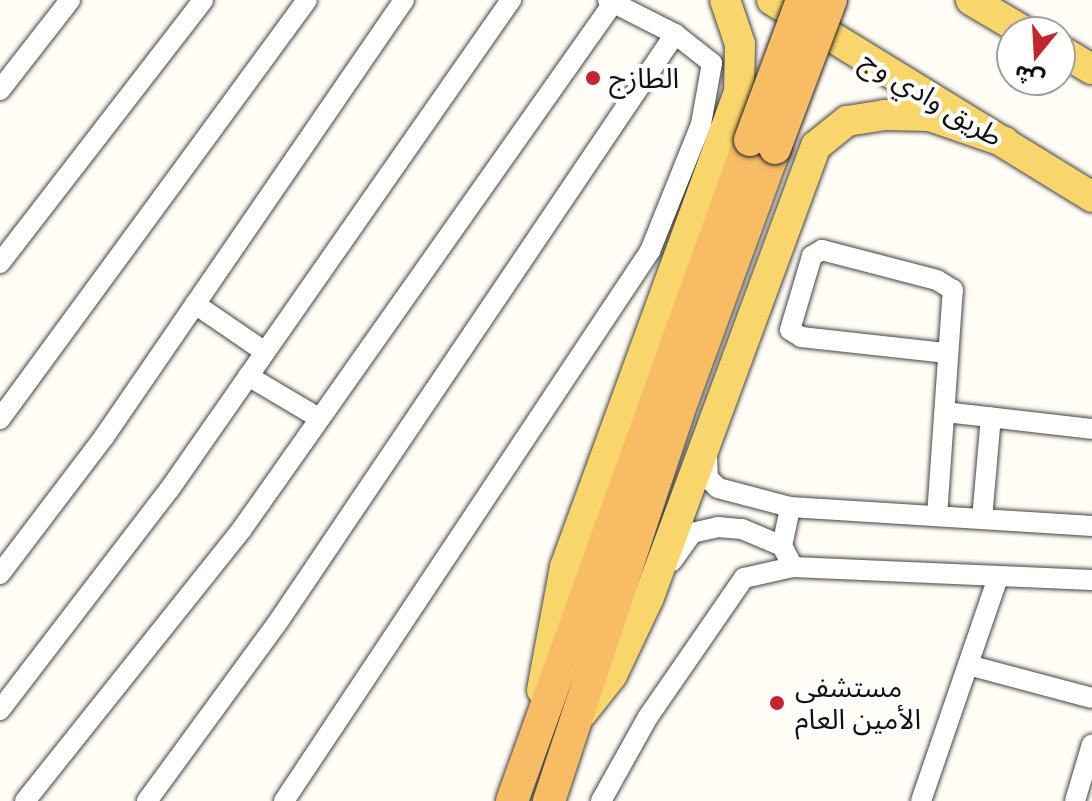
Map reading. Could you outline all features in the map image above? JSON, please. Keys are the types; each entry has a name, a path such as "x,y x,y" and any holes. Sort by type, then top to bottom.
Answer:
{"highway":[{"path":"549,801 582,713 678,413 762,144 802,0"},
{"path":"512,801 532,740 762,144 831,0"}],"main road":[{"path":"532,740 565,567 739,92 740,44 725,0"},
{"name":"طريق وادي وج","path":"772,0 1089,196"},
{"path":"971,0 1000,16"},
{"path":"1002,0 1015,16"},
{"path":"582,713 612,675 649,597 816,146 847,121 884,115 930,116 1005,142"}],"street":[{"path":"0,90 70,0"},
{"path":"0,263 203,0"},
{"path":"0,419 307,0"},
{"path":"0,574 104,437 404,0"},
{"path":"0,710 169,490 511,0"},
{"path":"25,801 242,529 610,1 675,34 712,63 701,124 650,251 284,801"},
{"path":"147,801 280,619 675,34"},
{"path":"937,516 953,290 937,280 822,250 812,256 790,330 801,337 947,353"},
{"path":"195,304 265,352"},
{"path":"248,376 319,418"},
{"path":"945,412 1092,429"},
{"path":"982,519 991,417"},
{"path":"707,447 708,478 718,488 790,507 1092,526"},
{"path":"790,507 782,546 793,567"},
{"path":"649,597 692,533 742,529 782,546"},
{"path":"601,801 648,717 744,578 793,567 1092,580"},
{"path":"921,801 998,577"},
{"path":"968,665 1092,698"},
{"path":"1075,801 1091,748"}],"place":[{"name":"الطازج","path":"593,78"},
{"name":"مستشفى الأمين العام","path":"777,703"}]}
